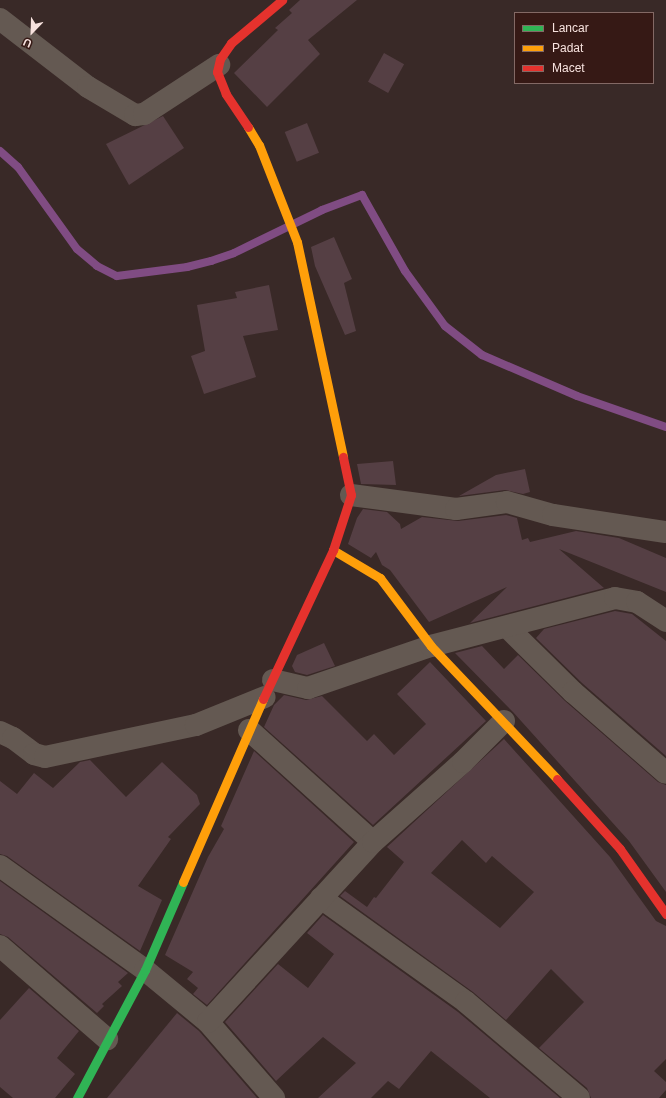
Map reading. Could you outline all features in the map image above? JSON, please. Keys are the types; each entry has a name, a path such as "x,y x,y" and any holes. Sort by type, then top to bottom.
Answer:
{"street":[{"path":"77,1098 144,970 251,725 333,550 350,501 297,242 259,145 226,94 217,72 219,65 231,43 282,0"},
{"path":"0,19 88,87 135,115 144,114 219,65"},
{"path":"350,501 456,508 507,502 553,514 666,532"},
{"path":"333,550 380,578 436,650 469,687 504,721 620,849 666,914"},
{"path":"0,732 13,738 34,754 45,757 196,725 266,695 308,688 436,650 492,629 508,628 560,611 615,598 637,602 666,621"},
{"path":"508,628 573,692 666,772"},
{"path":"208,1022 373,842 463,762 504,721"},
{"path":"251,725 373,842"},
{"path":"0,866 144,970 208,1022 274,1098"},
{"path":"321,898 466,1002 579,1098"},
{"path":"0,946 107,1039"}],"building":[{"path":"300,0 357,0 308,40 320,54 267,107 234,73 278,30 275,28 292,13 289,10"},
{"path":"384,53 404,64 388,93 368,82"},
{"path":"163,116 184,148 129,185 106,144"},
{"path":"307,123 319,153 297,162 285,132"},
{"path":"334,237 352,279 344,283 356,331 345,335 315,266 311,247"},
{"path":"269,285 278,330 243,336 256,377 204,394 191,356 205,351 197,305 237,298 235,292"},
{"path":"393,461 396,485 361,484 357,464"},
{"path":"525,469 530,492 523,494 505,490 459,496 496,475"},
{"path":"363,509 387,512 400,524 401,529 422,517 458,521 506,515 517,518 522,540 528,538 530,542 576,531 619,538 666,558 666,592 559,549 604,588 470,623 507,587 429,622 390,570 382,565 376,552 371,558 348,544 357,518"},
{"path":"615,611 632,614 666,641 666,756 582,683 536,638 544,629"},
{"path":"324,643 335,666 307,675 295,672 292,666 297,655"},
{"path":"482,646 504,669 518,655 565,701 658,782 666,785 666,892 629,841 513,712 455,653"},
{"path":"430,662 486,721 373,825 264,727 274,705 284,695 306,700 322,696 367,741 374,734 394,755 426,724 397,694"},
{"path":"504,739 610,857 656,921 666,926 666,1059 654,1071 666,1082 666,1090 659,1098 591,1098 587,1088 539,1048 584,1002 551,969 506,1020 473,992 340,896 345,891 367,907 374,897 376,898 404,862 387,847","holes":["462,840 486,863 492,856 534,892 500,928 431,873"]},
{"path":"254,751 354,842 207,1005 193,994 198,988 187,979 193,972 165,955 208,857 224,829 221,826"},
{"path":"90,760 126,797 162,762 197,795 200,804 168,837 171,839 138,886 162,900 140,951 7,856 0,854 0,781 17,794 34,773 53,788 80,762"},
{"path":"0,881 128,973 118,982 122,986 102,1004 104,1006 97,1013 8,937 0,934"},
{"path":"323,915 458,1012 560,1098 490,1098 431,1051 399,1089 388,1081 371,1098 318,1098 356,1063 323,1037 276,1081 225,1022 278,964 308,988 334,954 307,933"},
{"path":"29,988 79,1031 57,1058 75,1074 55,1098 13,1098 0,1087 0,1020"},
{"path":"177,1013 199,1031 257,1098 107,1098"}],"waterway":[{"path":"0,151 18,167 77,249 97,266 117,276 187,267 211,261 234,253 322,210 362,195 405,271 445,326 482,355 577,396 666,427"}],"traffic: fast":[{"path":"77,1098 145,970 183,882"}],"traffic: slow":[{"path":"248,127 259,145 297,242 343,457"},
{"path":"333,550 380,578 431,646 557,779"},
{"path":"183,882 263,699"}],"traffic: jam":[{"path":"248,127 226,94 217,72 220,59 231,43 282,0"},
{"path":"263,699 333,550 351,495 343,457"},
{"path":"557,779 620,849 666,914"}]}
